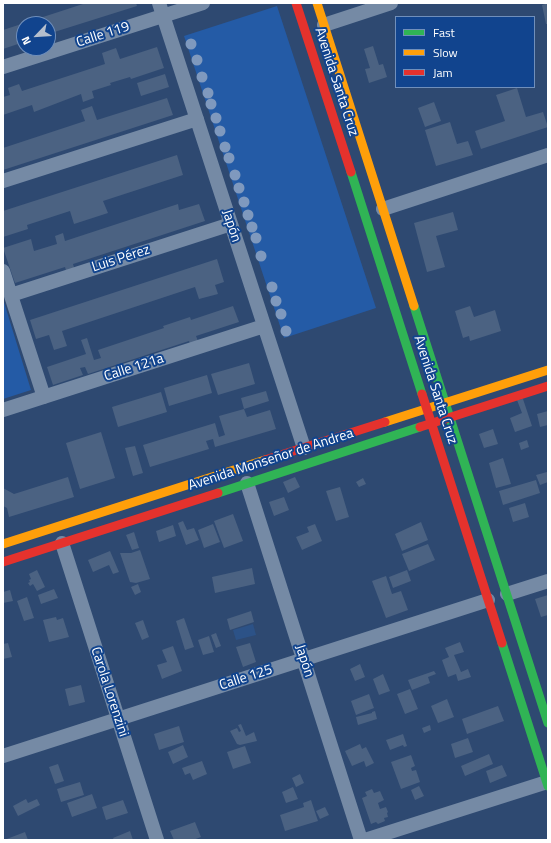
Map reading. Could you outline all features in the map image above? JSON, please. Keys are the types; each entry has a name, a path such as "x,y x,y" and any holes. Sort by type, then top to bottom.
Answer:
{"main road":[{"name":"Avenida Santa Cruz","path":"296,3 547,784"},
{"name":"Avenida Santa Cruz","path":"317,3 548,723"},
{"name":"Avenida Monseñor de Andrea","path":"3,544 548,370"},
{"name":"Avenida Monseñor de Andrea","path":"3,562 548,386"}],"street":[{"name":"Calle 119","path":"3,67 161,9 203,3"},
{"path":"324,25 390,3"},
{"name":"Japón","path":"161,9 304,448"},
{"path":"3,181 197,119"},
{"path":"383,209 548,155"},
{"name":"Luis Pérez","path":"11,295 231,224"},
{"path":"3,271 44,397"},
{"name":"Calle 121a","path":"3,410 264,326"},
{"name":"Japón","path":"247,483 361,840"},
{"name":"Carola Lorenzini","path":"62,543 157,840"},
{"path":"507,594 548,581"},
{"name":"Calle 125","path":"3,756 488,600"},
{"path":"365,840 547,784"}],"shaded area":[{"path":"277,6 376,308 284,338 184,36"},
{"path":"3,299 31,390 3,399"},
{"path":"253,624 256,635 236,640 233,630"}],"building":[{"path":"86,3 136,3 137,6 56,31 56,16 46,16"},
{"path":"548,3 548,24 546,24 542,5"},
{"path":"16,26 16,45 3,49 3,30"},
{"path":"373,46 379,65 383,64 387,77 369,83 365,69 370,68 364,49"},
{"path":"157,47 164,68 131,79 130,77 110,83 111,85 92,91 94,98 83,102 81,94 34,112 32,105 3,115 3,97 10,95 8,88 19,84 22,91 105,64 102,53 116,48 120,59"},
{"path":"165,74 169,87 141,96 137,83"},
{"path":"517,88 526,117 543,112 548,127 481,149 475,131 505,121 496,95"},
{"path":"167,98 173,115 3,170 3,148 85,121 81,110 92,106 97,120"},
{"path":"434,102 441,121 425,127 418,108"},
{"path":"450,122 457,144 468,141 473,155 436,166 425,130"},
{"path":"177,155 183,175 103,201 108,213 74,224 70,211 27,225 28,229 3,237 3,211"},
{"path":"178,204 179,210 199,204 205,221 73,264 75,271 67,274 65,267 15,283 3,248 31,239 34,251 57,244 55,236 63,233 65,241"},
{"path":"453,212 458,230 436,236 445,267 427,272 414,223"},
{"path":"217,259 224,282 215,285 218,294 199,299 195,287 62,331 67,346 54,350 49,335 36,339 30,320"},
{"path":"233,306 239,322 196,336 198,341 190,344 189,341 88,374 85,367 80,368 83,375 53,385 47,367 86,354 81,340 87,338 94,360 101,358 98,350 164,328 163,326 190,317 191,320"},
{"path":"470,306 474,317 495,310 501,331 470,341 469,336 463,338 455,311"},
{"path":"249,363 255,384 218,395 211,374"},
{"path":"207,375 212,393 169,406 164,388"},
{"path":"266,391 269,401 244,409 241,398"},
{"path":"161,392 167,412 118,427 112,407"},
{"path":"523,399 532,426 515,432 510,418 522,413 517,400"},
{"path":"244,409 247,417 270,410 276,429 215,447 213,439 206,441 209,449 150,467 143,445 215,423 219,437 225,435 219,416"},
{"path":"548,411 548,425 540,427 537,414"},
{"path":"493,429 498,444 484,448 479,434"},
{"path":"101,432 115,478 80,489 66,443"},
{"path":"527,440 529,447 521,450 519,443"},
{"path":"135,446 143,473 133,476 125,448"},
{"path":"503,458 511,484 496,488 489,463"},
{"path":"547,472 548,482 540,485 536,475"},
{"path":"68,477 74,497 9,517 7,508 3,506 3,488 14,494"},
{"path":"295,477 300,487 288,493 283,482"},
{"path":"363,478 366,484 359,487 356,482"},
{"path":"536,480 540,493 503,505 499,491"},
{"path":"340,487 349,517 336,521 326,491"},
{"path":"284,497 289,510 274,516 269,502"},
{"path":"525,503 529,517 513,522 509,508"},
{"path":"233,514 243,541 224,548 214,521"},
{"path":"183,521 187,530 194,528 199,540 186,545 178,523"},
{"path":"421,522 428,540 402,551 395,534"},
{"path":"213,524 220,542 204,548 198,530"},
{"path":"315,524 322,541 302,550 296,537 309,532 307,527"},
{"path":"173,525 176,536 159,542 156,531"},
{"path":"134,532 139,548 132,550 126,535"},
{"path":"428,544 435,560 409,571 402,554"},
{"path":"140,550 150,579 136,583 130,582 120,553 131,553"},
{"path":"110,551 119,572 113,574 109,565 93,572 88,560"},
{"path":"252,568 255,584 215,593 212,577"},
{"path":"37,570 45,587 37,591 33,584 30,586 28,583 31,579 29,574"},
{"path":"407,570 411,581 393,588 389,577"},
{"path":"386,576 392,594 401,591 408,610 386,618 372,581"},
{"path":"138,584 141,592 135,595 131,587"},
{"path":"54,589 58,598 41,604 38,595"},
{"path":"10,590 13,601 3,603 3,592"},
{"path":"548,595 548,615 541,617 535,599"},
{"path":"27,597 34,618 24,621 17,601"},
{"path":"251,611 254,622 230,630 227,619"},
{"path":"56,617 57,620 63,618 69,637 49,642 43,620"},
{"path":"184,618 194,647 185,650 176,621"},
{"path":"143,620 149,637 142,640 135,623"},
{"path":"216,633 221,646 216,648 211,635"},
{"path":"209,636 214,652 203,655 198,640"},
{"path":"460,642 464,652 454,655 461,672 468,669 471,677 458,681 456,674 448,677 442,660 449,657 445,648"},
{"path":"8,643 12,657 3,659 3,644"},
{"path":"250,643 256,662 243,667 236,647"},
{"path":"173,646 182,671 162,679 157,665 167,662 162,650"},
{"path":"360,664 365,677 355,681 350,669"},
{"path":"434,671 436,674 428,677 430,683 412,690 408,680"},
{"path":"383,674 390,691 379,695 373,679"},
{"path":"81,685 85,702 69,706 65,689"},
{"path":"410,689 418,709 405,714 397,694"},
{"path":"369,694 374,708 356,715 351,701"},
{"path":"447,699 454,717 438,723 431,706"},
{"path":"498,706 504,721 467,734 462,719"},
{"path":"375,711 377,719 358,725 356,717"},
{"path":"241,724 246,736 254,732 257,741 240,745 237,744 230,731 237,728 239,732 241,731 238,725"},
{"path":"430,725 431,730 424,733 422,728"},
{"path":"179,726 184,742 159,750 154,734"},
{"path":"403,734 407,746 404,747 403,745 390,750 386,740"},
{"path":"468,738 473,752 455,758 451,744"},
{"path":"360,744 362,749 366,747 374,763 366,767 364,761 352,766 345,751"},
{"path":"183,745 188,757 173,764 168,752"},
{"path":"245,746 251,763 233,769 227,752"},
{"path":"489,754 493,764 465,776 461,766"},
{"path":"411,755 415,766 411,768 412,771 416,770 420,782 401,789 391,762"},
{"path":"202,761 207,774 193,780 190,773 185,775 182,768"},
{"path":"58,764 64,781 55,784 49,767"},
{"path":"502,765 507,776 490,783 486,771"},
{"path":"300,774 304,783 296,787 292,778"},
{"path":"80,782 84,795 61,802 57,789"},
{"path":"419,786 424,796 415,800 411,790"},
{"path":"293,787 298,799 286,803 282,792"},
{"path":"372,789 374,793 380,791 384,800 378,803 380,809 386,807 388,812 388,817 384,818 385,821 378,824 376,822 371,824 362,798 367,796 365,792"},
{"path":"92,794 97,808 72,817 67,803"},
{"path":"26,799 28,803 37,799 40,805 18,816 13,806"},
{"path":"123,800 128,813 106,820 102,807"},
{"path":"311,800 318,821 285,831 280,815 304,807 303,803"},
{"path":"325,807 329,815 320,819 316,811"},
{"path":"195,822 201,837 193,840 174,840 170,831"},
{"path":"130,831 133,840 114,840 113,838"},
{"path":"25,832 28,840 4,840"}],"traffic: fast":[{"path":"351,172 422,394"},
{"path":"414,306 548,723"},
{"path":"218,493 420,427"},
{"path":"502,643 548,786"}],"traffic: slow":[{"path":"317,3 414,306"},
{"path":"385,422 548,370"},
{"path":"3,544 265,460"}],"traffic: jam":[{"path":"296,3 351,172"},
{"path":"420,427 548,386"},
{"path":"422,394 502,643"},
{"path":"265,460 385,422"},
{"path":"3,562 218,493"}]}
